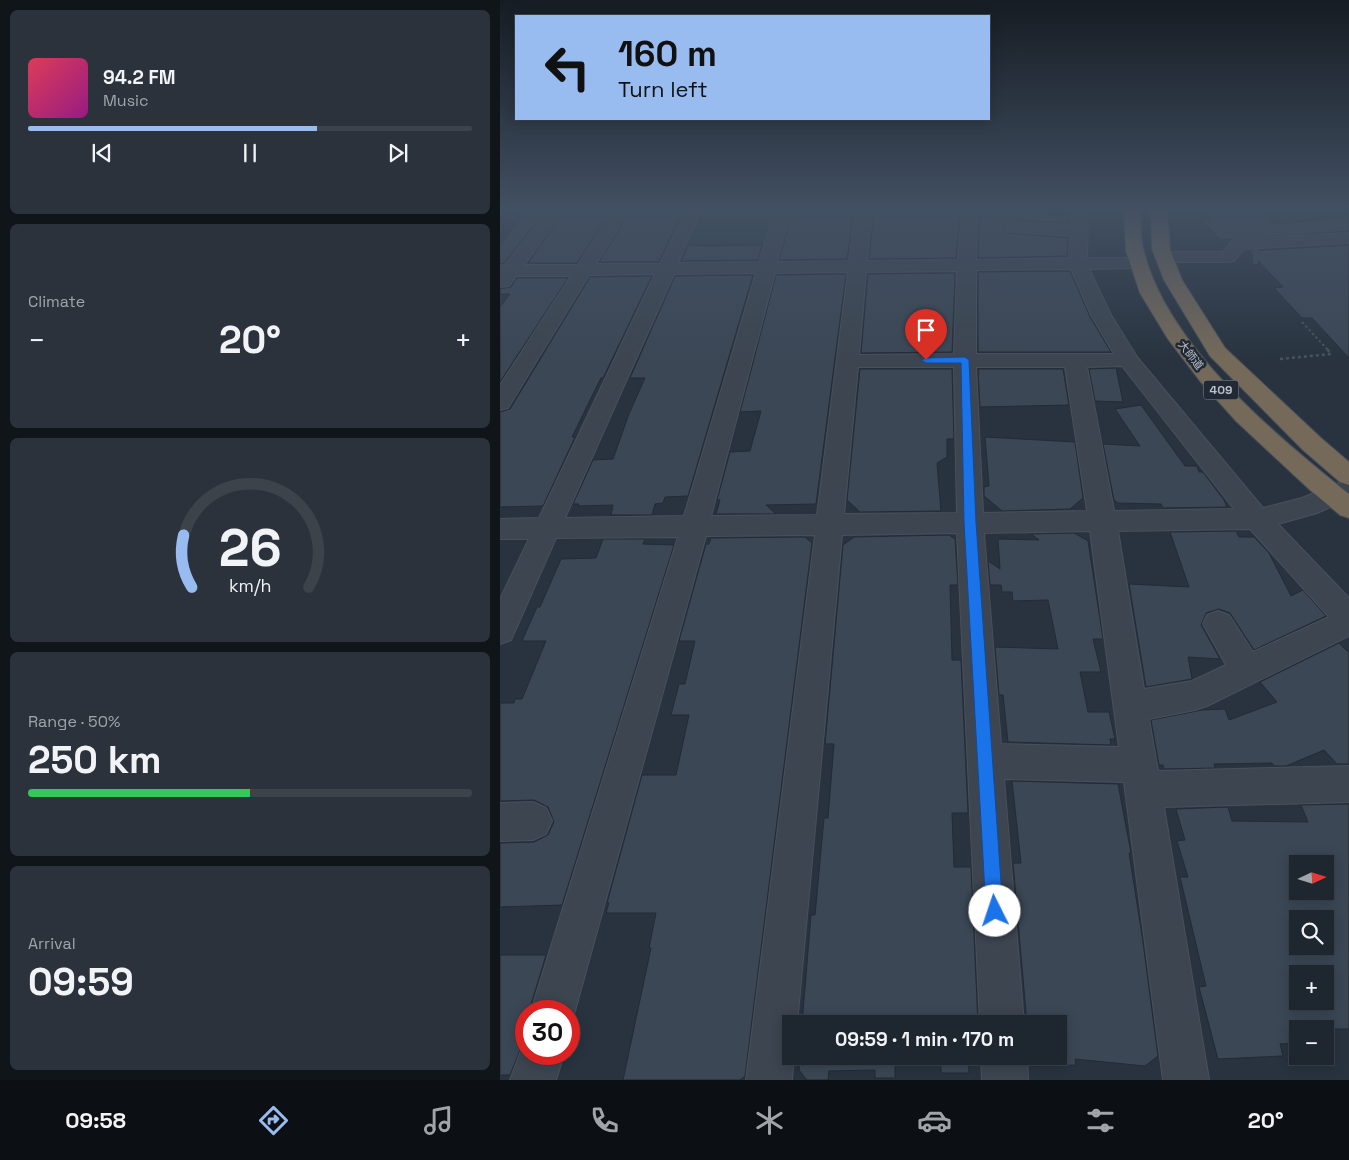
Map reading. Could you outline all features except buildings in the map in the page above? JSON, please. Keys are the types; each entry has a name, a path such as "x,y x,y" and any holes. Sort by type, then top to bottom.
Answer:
{"highway":[{"name":"大師道","path":"1165,260 1177,287 1217,352 1312,444 1345,492"},
{"name":"大師道","path":"1138,263 1158,306 1191,357 1256,427 1345,492"}],"street":[{"path":"504,276 516,260"},
{"path":"500,403 590,260"},
{"path":"500,631 671,260"},
{"path":"556,1000 769,260"},
{"path":"769,1080 859,260"},
{"path":"965,260 965,360 970,522 1001,1015"},
{"path":"1078,260 1101,315 1128,360 1257,519 1349,620 1195,695 1130,707"},
{"path":"1221,260 1231,261"},
{"path":"504,276 584,270 1138,263"},
{"path":"847,361 1128,360"},
{"path":"1075,361 1102,521 1186,1080"},
{"path":"500,529 829,523 1257,519 1308,506 1345,492"},
{"path":"1218,624 1247,670"},
{"path":"985,761 1140,777 1349,784"},
{"path":"533,1080 538,1065"},
{"path":"1004,1065 1005,1080"}],"path":[{"path":"1280,359 1331,354 1302,322"}],"route":[{"path":"926,360 965,360 970,522 995,911"}]}
